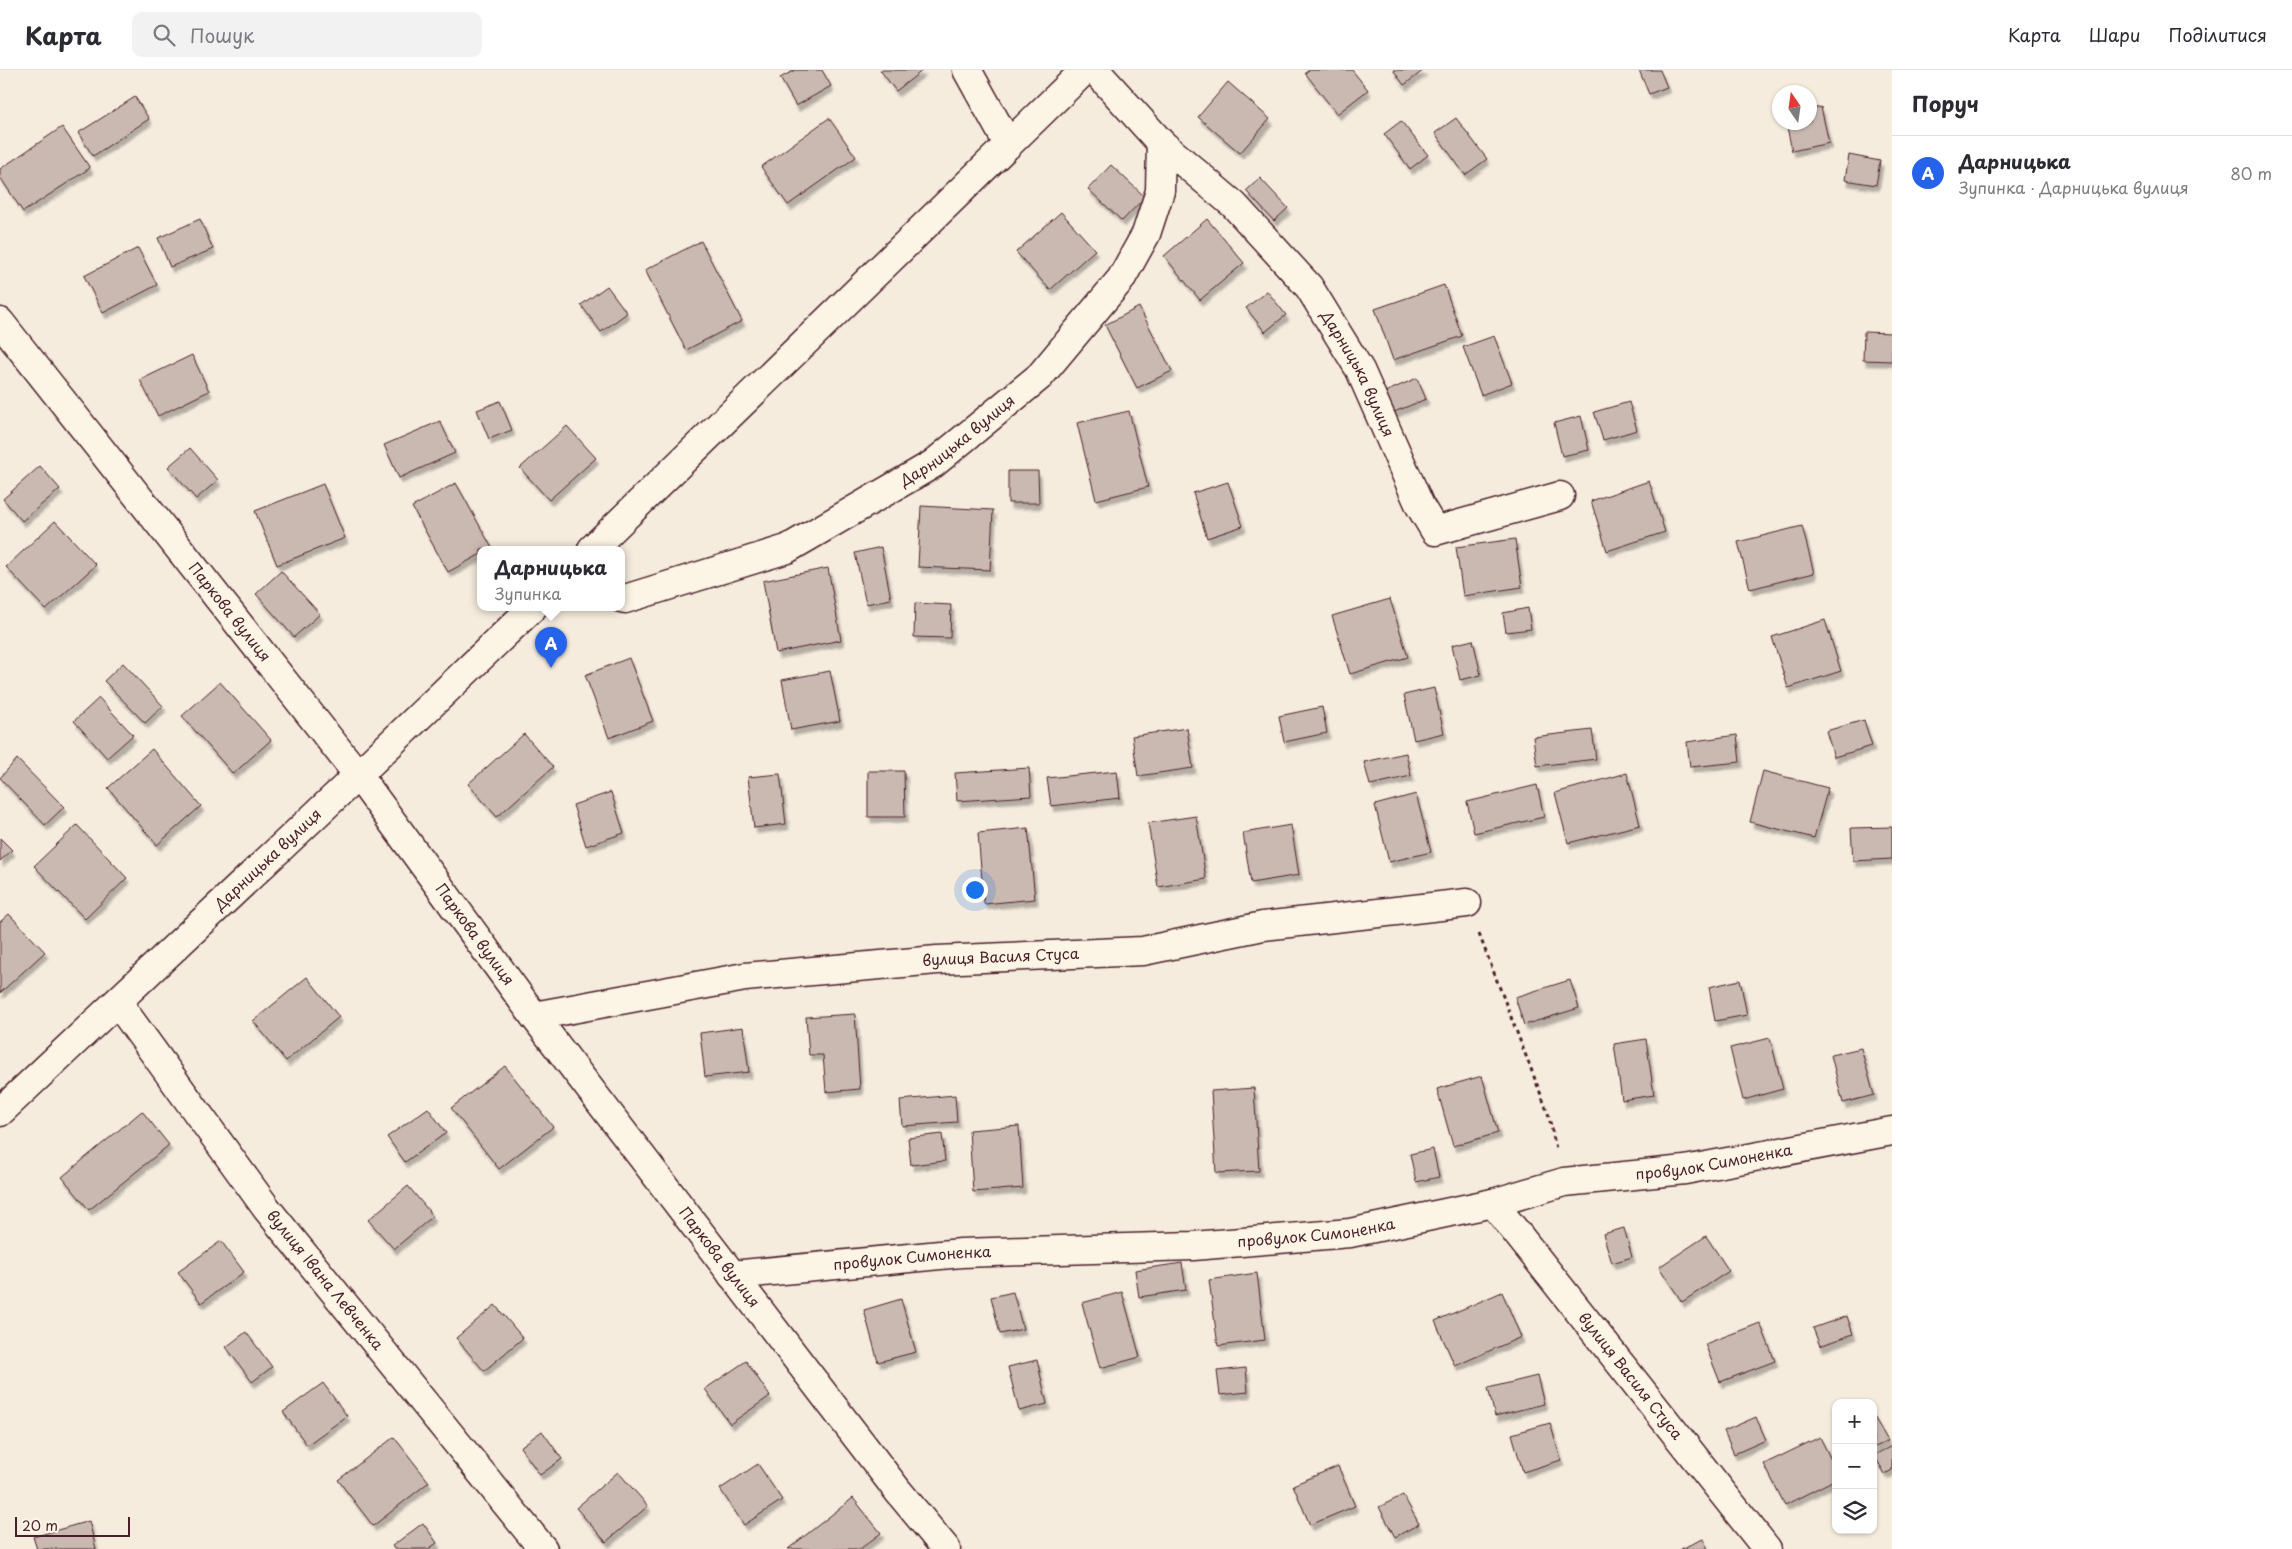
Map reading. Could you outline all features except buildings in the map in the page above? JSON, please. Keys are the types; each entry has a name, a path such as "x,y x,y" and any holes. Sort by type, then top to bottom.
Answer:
{"street":[{"path":"967,70 1008,144"},
{"path":"595,546 1085,70"},
{"name":"Дарницька вулиця","path":"1095,70 1161,143 1234,205 1310,287 1360,370 1420,506 1435,531 1560,496"},
{"name":"Дарницька вулиця","path":"625,599 787,549 933,464 1040,376 1121,279 1146,234 1160,191 1161,143"},
{"name":"Паркова вулиця","path":"0,322 358,775 534,1016 898,1491 946,1549"},
{"name":"Дарницька вулиця","path":"0,1112 118,1003 529,611"},
{"name":"вулиця Василя Стуса","path":"534,1016 744,977 937,960 1144,950 1263,926 1467,903"},
{"name":"вулиця Івана Левченка","path":"118,1003 267,1209 543,1549"},
{"name":"провулок Симоненка","path":"732,1275 961,1253 1193,1246 1350,1233 1493,1204 1564,1182 1685,1170 1892,1131"},
{"name":"вулиця Василя Стуса","path":"1493,1204 1767,1549"}],"path":[{"path":"1467,903 1548,1113 1564,1182"}],"place":[{"name":"Дарницька","path":"551,668"}]}
